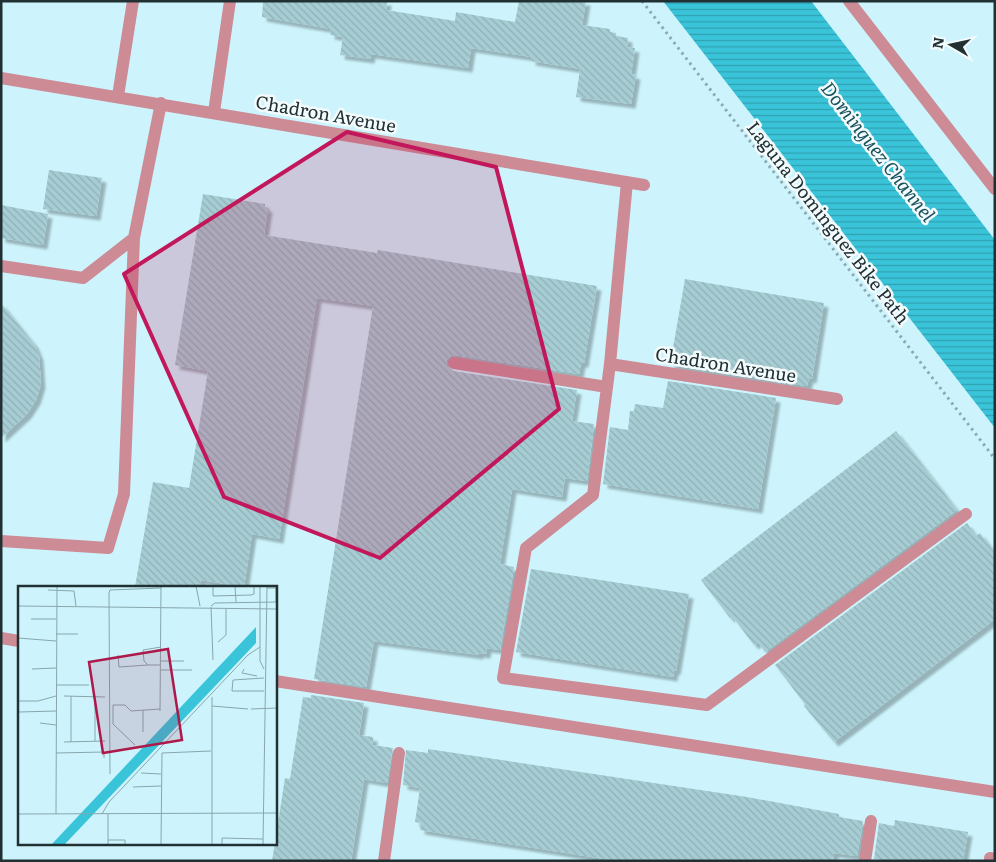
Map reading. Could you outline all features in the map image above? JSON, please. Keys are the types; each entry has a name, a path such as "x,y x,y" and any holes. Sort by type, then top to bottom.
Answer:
{"street":[{"path":"118,96 132,1"},
{"path":"214,112 230,1"},
{"path":"849,1 995,189"},
{"name":"Chadron Avenue","path":"1,78 161,103 644,185"},
{"path":"1,541 108,548 124,494 134,238 161,103"},
{"path":"627,182 610,364 593,495 526,548 503,678 707,705 966,514"},
{"path":"1,266 83,278 134,238"},
{"path":"454,363 607,387"},
{"name":"Chadron Avenue","path":"610,364 837,399"},
{"path":"1,638 18,641"},
{"path":"276,681 995,792"},
{"path":"387,860 399,753"},
{"path":"865,861 871,822"},
{"path":"990,861 990,858 995,859"}],"path":[{"name":"Laguna Dominguez Bike Path","path":"642,1 995,459"}],"highlighted area":[{"path":"347,132 496,167 559,409 380,558 224,497 124,274"}],"water":[{"name":"Dominguez Channel","path":"663,1 811,1 995,240 995,428"}],"building":[{"path":"263,1 387,1 386,10 455,21 456,12 515,22 519,1 586,1 582,25 610,29 610,32 616,33 616,36 628,38 627,47 635,48 631,74 636,75 631,104 576,97 580,69 531,61 532,57 471,48 468,68 371,54 370,59 340,55 343,37 330,35 331,29 262,17"},
{"path":"49,170 102,178 96,216 43,209"},
{"path":"203,194 265,204 265,207 268,208 264,235 377,253 378,250 597,286 584,363 581,363 579,374 455,355 446,361 447,366 453,371 577,390 572,421 594,424 587,481 565,478 562,497 512,489 500,564 514,567 500,650 487,648 486,654 479,653 479,655 374,641 366,687 314,679 373,306 317,298 279,539 252,534 244,586 201,580 200,586 135,586 153,482 189,488 208,371 175,365"},
{"path":"1,205 48,214 43,245 1,238"},
{"path":"685,279 824,303 812,379 809,378 807,386 670,365"},
{"path":"1,303 34,344 39,356 41,384 36,400 27,414 1,438"},
{"path":"668,381 776,398 758,509 603,484 610,427 628,430 630,411 634,411 635,404 663,408"},
{"path":"896,431 957,510 765,652 758,642 754,645 732,616 730,618 701,580"},
{"path":"967,523 976,536 980,533 995,553 995,619 834,742 804,706 805,704 775,665"},
{"path":"531,569 689,594 676,671 674,670 673,677 516,652"},
{"path":"311,695 364,703 359,735 373,737 373,745 393,748 387,783 364,779 351,861 272,861 285,778 290,779 303,697 311,698"},
{"path":"428,749 747,797 839,814 839,817 863,821 857,856 834,853 833,861 617,861 420,830 421,823 415,822 420,788 403,785 406,750 428,753"},
{"path":"895,820 968,832 963,861 874,859 879,823 894,826"}]}
